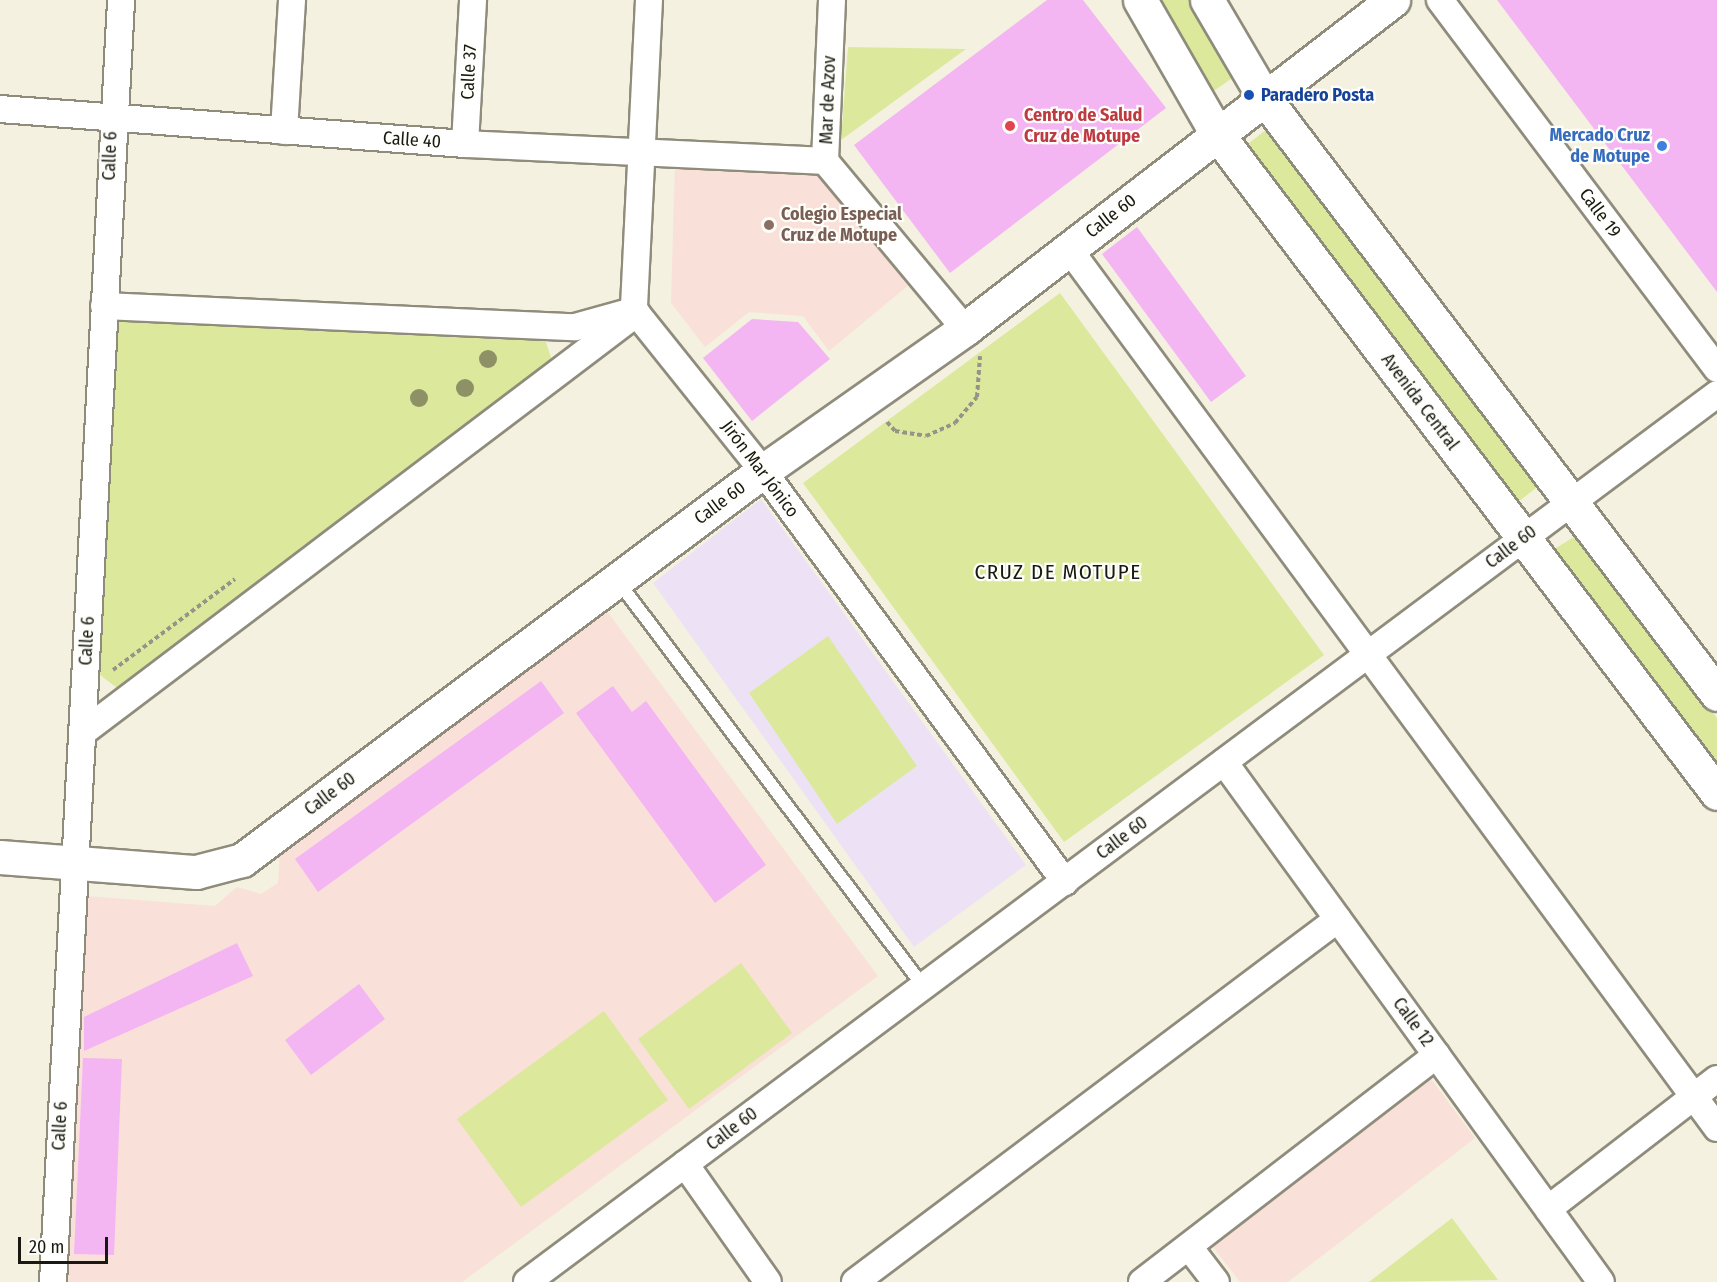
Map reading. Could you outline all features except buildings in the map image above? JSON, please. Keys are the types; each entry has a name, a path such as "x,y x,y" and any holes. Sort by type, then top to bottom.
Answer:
{"main road":[{"name":"Avenida Central","path":"1140,0 1217,134 1717,793"},
{"path":"1207,0 1265,99 1573,501 1717,694"},
{"name":"Calle 60","path":"0,857 73,865 196,872 242,860 763,471 965,329 1393,0"}],"street":[{"name":"Calle 6","path":"52,1282 112,118 121,0"},
{"path":"284,131 292,0"},
{"name":"Calle 37","path":"465,144 473,0"},
{"path":"636,312 640,151 649,0"},
{"name":"Mar de Azov","path":"832,0 825,161 965,329"},
{"name":"Calle 19","path":"1440,0 1717,369"},
{"name":"Calle 40","path":"0,109 465,144 825,161"},
{"path":"1069,249 1717,1128"},
{"path":"104,306 575,327 636,312"},
{"path":"82,734 636,312"},
{"name":"Jirón Mar Jónico","path":"636,312 763,471 1065,882"},
{"name":"Calle 60","path":"527,1282 1717,394"},
{"name":"Calle 12","path":"1224,762 1601,1282"},
{"path":"855,1282 1338,919"},
{"path":"1142,1282 1437,1055"},
{"path":"1548,1209 1717,1079"},
{"path":"685,1164 768,1282"},
{"path":"1189,1247 1216,1282"}],"lane":[{"path":"618,580 923,986"}],"path":[{"path":"867,400 896,432 926,436 955,423 977,397 983,360 965,329"}],"shaded area":[{"name":"Colegio Especial Cruz de Motupe","path":"675,164 821,166 910,284 829,351 803,316 749,312 705,347 671,303"},
{"path":"761,499 1026,865 914,947 653,583"},
{"path":"606,610 878,976 462,1282 68,1282 85,896 215,906 237,887 261,894 278,883 280,851"},
{"path":"1431,1079 1475,1138 1288,1282 1240,1282 1213,1247"}],"green space":[{"path":"1152,0 1200,0 1241,72 1208,95"},
{"path":"848,47 966,49 841,140"},
{"path":"1272,125 1540,485 1514,505 1244,147"},
{"path":"1060,293 1324,655 1064,842 803,483"},
{"path":"118,321 544,336 557,376 129,697 100,675"},
{"path":"1579,534 1717,718 1717,772 1551,551"},
{"path":"828,636 917,766 837,824 749,693"},
{"path":"741,963 792,1033 689,1109 638,1039"},
{"path":"604,1011 668,1100 521,1207 457,1119"},
{"path":"1452,1218 1498,1280 1369,1282"}],"place":[{"name":"Paradero Posta","path":"1249,95"},
{"name":"Centro de Salud Cruz de Motupe","path":"1010,126"},
{"name":"Mercado Cruz de Motupe","path":"1662,146"},
{"name":"Colegio Especial Cruz de Motupe","path":"769,225"}],"district":[{"name":"CRUZ DE MOTUPE","path":"1058,572"}]}
